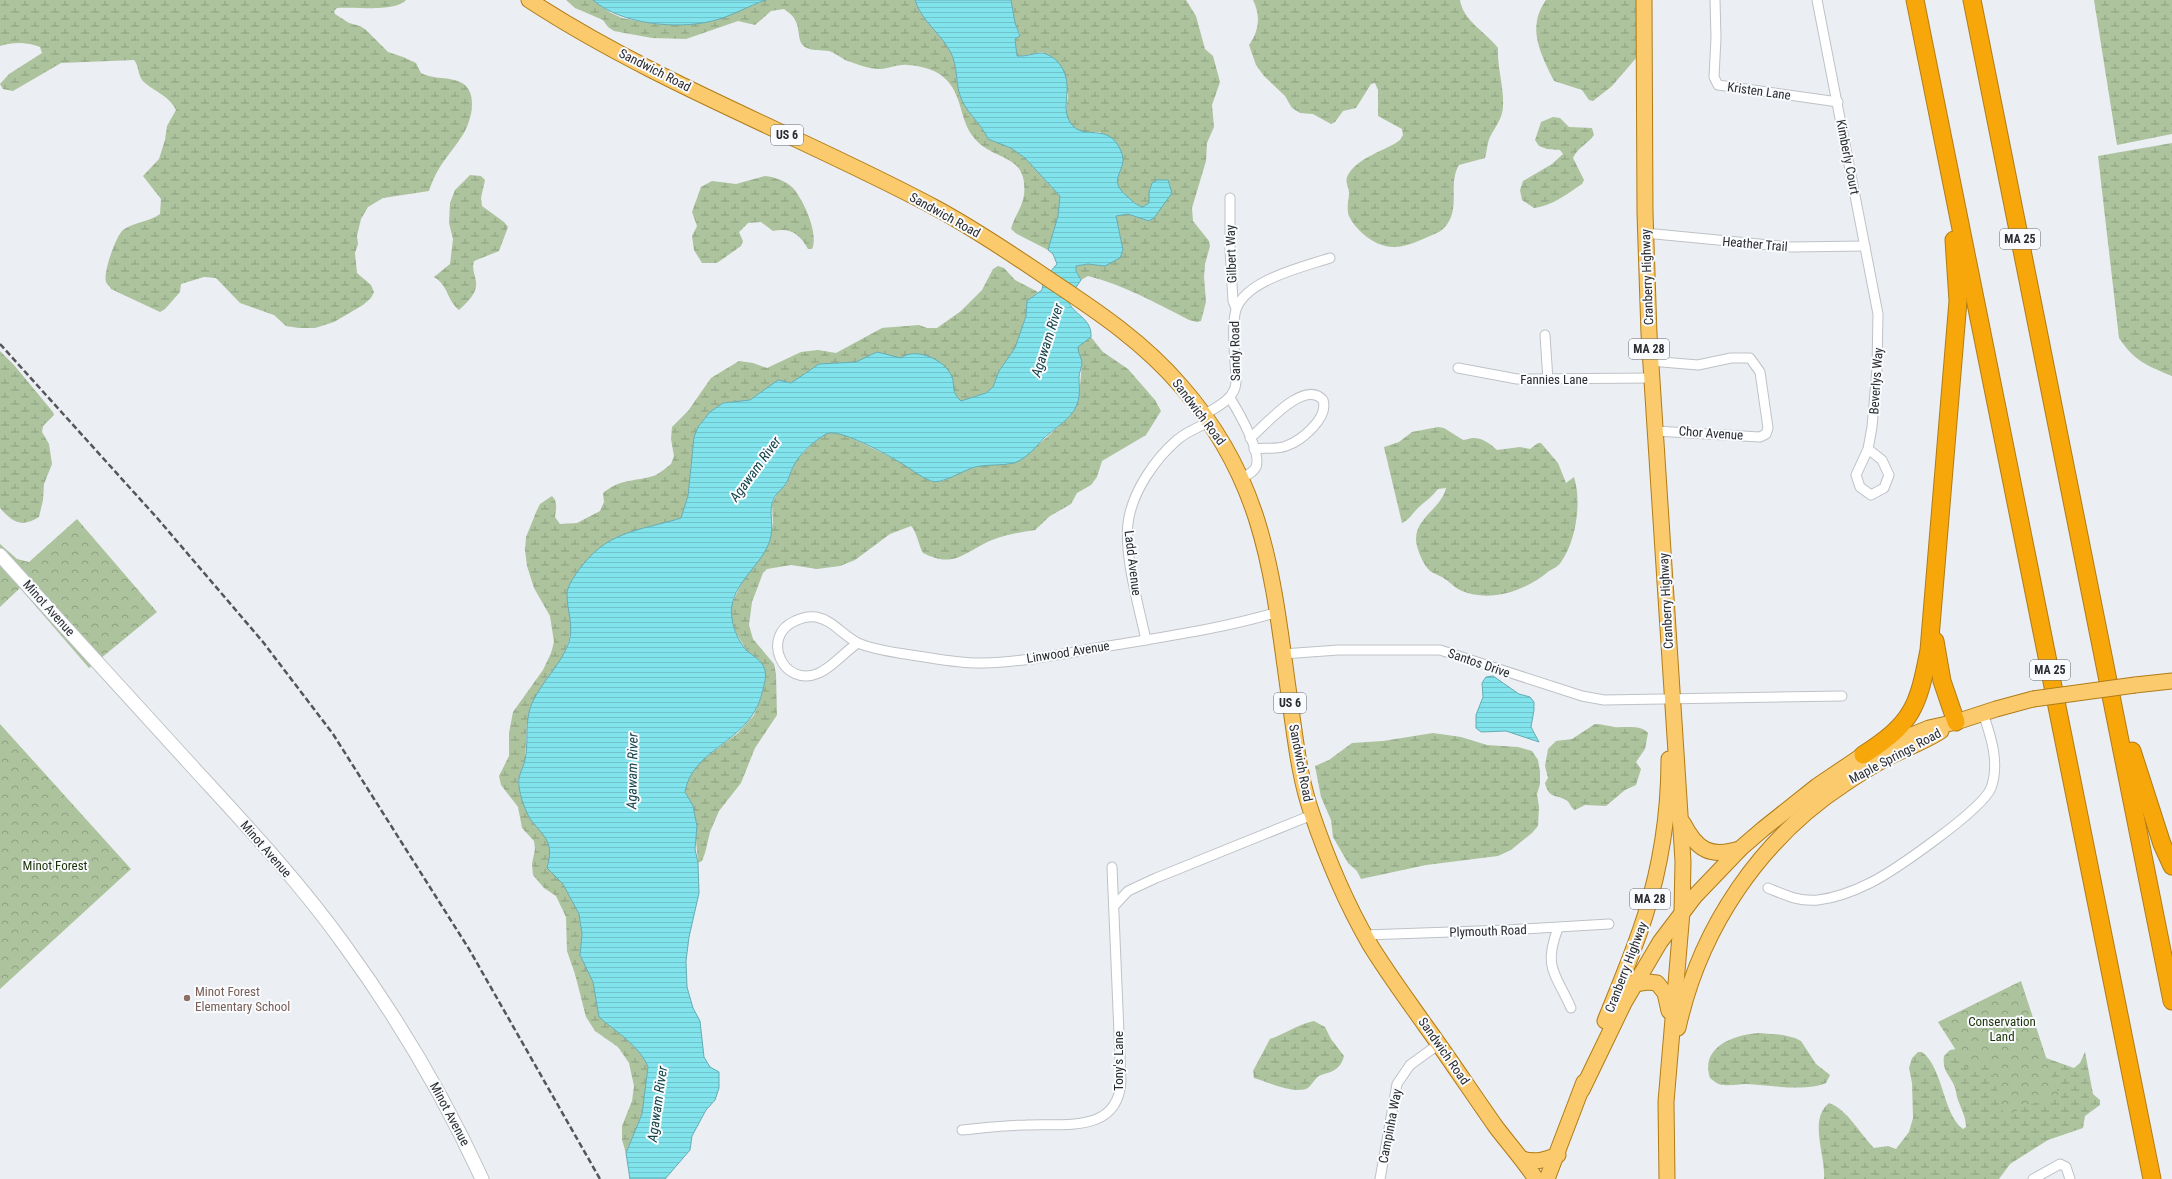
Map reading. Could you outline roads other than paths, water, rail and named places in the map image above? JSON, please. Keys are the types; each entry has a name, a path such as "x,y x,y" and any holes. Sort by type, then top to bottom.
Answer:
{"highway":[{"name":"MA 25","path":"1915,0 2152,1179"},
{"name":"MA 25","path":"1972,0 2172,1000"},
{"path":"1863,755 1892,736 1910,714 1919,695 1924,674 1933,614 1958,301 1948,162"},
{"path":"1933,614 1939,665 1956,722"},
{"path":"2098,634 2128,731 2143,788 2162,844 2172,866"}],"main road":[{"name":"Sandwich Road","path":"529,0 624,55 935,208 1074,295 1140,344 1180,384 1207,418 1241,478 1264,542 1278,612 1300,768 1312,815 1340,883 1365,935 1498,1130 1536,1179"},
{"name":"Cranberry Highway","path":"1644,0 1645,233 1650,361 1671,698 1677,738 1682,821 1682,912 1672,1020 1669,1072 1666,1133 1667,1179"},
{"name":"Minot Avenue","path":"0,555 245,824 325,919 371,983 419,1057 451,1115 482,1179"},
{"name":"Maple Springs Road","path":"1682,912 1741,848 1816,786 1863,755 1929,728 1956,722 1983,713 2033,700 2135,684 2172,682"},
{"name":"Cranberry Highway","path":"1547,1179 1558,1155 1582,1090 1591,1058 1645,917 1656,878 1667,804 1671,698"},
{"name":"Maple Springs Road","path":"1669,1072 1687,996 1704,949 1730,899 1755,865 1795,821 1824,798 1871,767 1934,736 1956,722"},
{"path":"1682,821 1695,843 1708,851 1720,853 1741,848"},
{"name":"Cranberry Highway","path":"1582,1090 1634,984 1660,942 1682,912"},
{"path":"1634,984 1652,982 1660,986 1665,993 1672,1020"},
{"name":"Sandwich Road","path":"1498,1130 1524,1179"},
{"path":"1522,1159 1543,1161 1558,1155"}],"street":[{"name":"Kristen Lane","path":"1715,0 1716,38 1714,77 1718,85 1838,102"},
{"name":"Kimberly Court","path":"1817,0 1878,314"},
{"name":"Gilbert Way","path":"1230,198 1230,248 1233,301 1236,308"},
{"name":"Heather Trail","path":"1645,233 1791,247 1865,246"},
{"name":"Sandy Road","path":"1207,418 1230,398 1234,392 1236,382 1234,325 1236,308 1246,295 1264,282 1330,258"},
{"name":"Beverlys Way","path":"1868,448 1882,460 1889,475 1884,488 1871,496 1863,490 1856,479 1858,467 1868,448 1872,427 1876,391 1878,314"},
{"path":"1545,335 1548,380"},
{"name":"Chor Avenue","path":"1650,361 1698,364 1739,357 1750,358 1760,372 1768,428 1766,434 1756,437 1711,433 1655,431"},
{"name":"Fannies Lane","path":"1458,368 1504,378 1548,380 1651,378"},
{"path":"1250,438 1286,404 1308,396 1317,396 1323,400 1323,409 1317,421 1301,438 1285,447 1254,449"},
{"path":"1230,398 1250,438 1257,465 1251,474 1241,478"},
{"name":"Ladd Avenue","path":"1146,640 1130,551 1128,534 1130,512 1139,491 1158,460 1178,439 1207,418"},
{"name":"Linwood Avenue","path":"858,643 826,669 806,676 796,675 790,672 782,662 778,648 780,636 787,626 797,620 812,617 823,620 858,643 898,653 982,663 1058,655 1146,640 1227,626 1278,612"},
{"name":"Santos Drive","path":"1283,654 1338,650 1440,650 1582,696 1604,700 1671,698"},
{"path":"1671,698 1842,696"},
{"path":"1768,888 1793,898 1809,900 1826,898 1852,890 1879,878 1901,864 1969,814 1988,794 1995,774 1993,749 1983,713"},
{"path":"1114,906 1128,891 1156,878 1312,815"},
{"name":"Tony's Lane","path":"962,1130 1025,1125 1083,1124 1102,1117 1116,1103 1120,1094 1121,1081 1112,867"},
{"name":"Plymouth Road","path":"1365,935 1558,928 1609,924"},
{"path":"1558,928 1552,945 1550,960 1554,973 1571,1008"},
{"name":"Campinha Way","path":"1380,1179 1397,1084 1407,1068 1439,1044"},
{"path":"2033,1179 2060,1164 2066,1167 2070,1179"}],"water":[{"path":"593,0 766,0 712,21 698,24 666,25 633,20 618,15 604,8"},
{"name":"Agawam River","path":"915,0 1011,0 1015,23 1020,36 1015,39 1017,56 1043,53 1057,61 1063,69 1066,77 1066,108 1070,122 1075,128 1082,131 1109,136 1116,142 1121,151 1123,164 1119,174 1118,185 1121,190 1135,203 1143,207 1149,203 1149,192 1152,183 1157,180 1168,180 1172,193 1154,218 1149,221 1128,214 1116,216 1123,250 1120,258 1105,266 1088,264 1076,266 1076,271 1081,280 1070,296 1069,303 1086,322 1091,331 1091,337 1078,347 1082,362 1079,375 1079,397 1070,416 1044,438 1027,456 1014,463 975,467 935,482 923,477 875,448 841,434 832,433 821,437 803,453 793,467 786,483 774,498 771,508 772,532 769,543 739,588 734,597 732,607 732,618 735,631 739,639 746,650 760,661 765,670 765,680 761,697 754,713 744,725 698,765 690,777 685,792 693,806 697,826 695,849 698,863 699,893 689,937 686,961 687,987 693,1008 700,1021 704,1057 710,1067 719,1072 719,1088 715,1100 706,1110 692,1136 690,1150 665,1179 630,1179 626,1153 642,1114 648,1067 639,1052 599,1017 593,982 580,955 582,934 579,914 563,884 547,868 550,852 549,846 527,813 521,795 519,776 526,753 528,717 536,695 566,650 569,642 571,624 567,594 570,583 593,553 606,543 626,533 681,518 688,496 694,437 698,427 710,412 723,403 750,400 778,380 791,383 819,364 856,362 877,352 901,358 907,355 921,354 935,359 950,373 953,380 955,394 961,401 986,393 993,387 999,371 1015,348 1026,316 1027,301 1042,290 1044,279 1057,264 1053,254 1048,250 1058,216 1060,196 1025,158 1011,148 988,139 961,99 951,53 942,39 922,15"},
{"path":"1493,676 1519,694 1530,697 1534,702 1531,727 1539,742 1506,731 1481,732 1476,728 1476,715 1483,697 1482,683 1486,677"}],"railway":[{"path":"0,344 158,519 263,642 333,734 469,949 600,1179"}],"place":[{"name":"Minot Forest Elementary School","path":"187,998"}],"park label":[{"name":"Minot Forest","path":"55,865"},
{"name":"Conservation Land","path":"2002,1028"}]}
